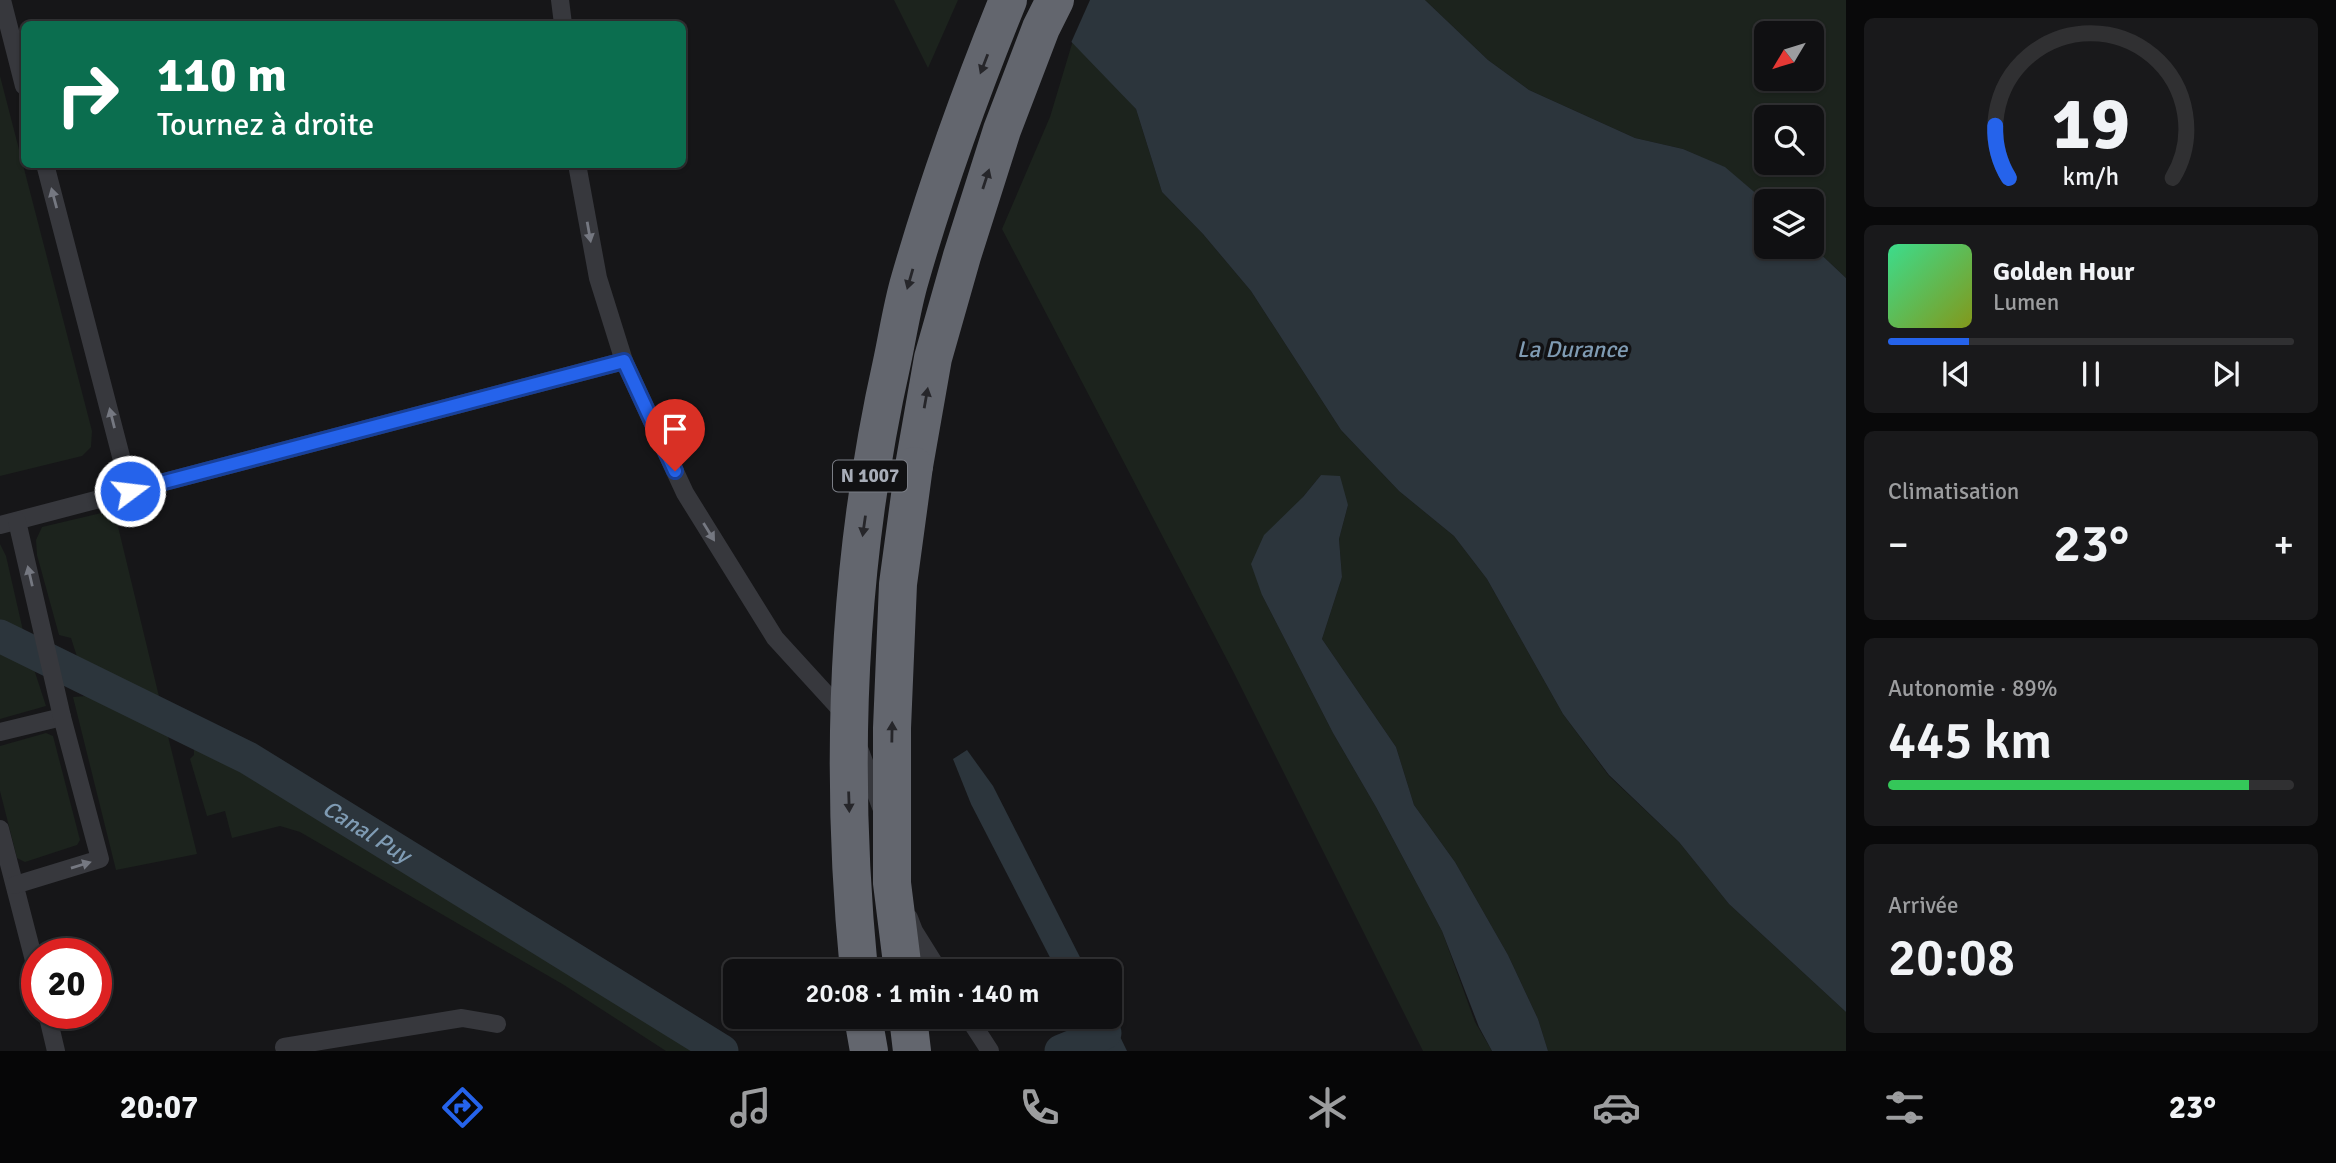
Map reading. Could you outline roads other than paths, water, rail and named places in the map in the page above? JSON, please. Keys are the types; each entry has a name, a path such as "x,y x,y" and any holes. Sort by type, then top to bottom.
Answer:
{"highway":[{"name":"N 1007","path":"858,959 852,896 847,744 856,580 877,429 909,280 955,139 1008,0"},
{"name":"N 1007","path":"902,959 892,883 892,728 898,584 914,466 933,358 962,256 1002,130 1041,28 1055,0"},
{"path":"865,1029 869,1051"},
{"path":"909,1029 912,1051"}],"lane":[{"path":"2,0 21,74"},
{"path":"560,0 563,21"},
{"path":"46,168 130,491"},
{"path":"578,168 597,278 624,361 685,493 698,515 775,638 839,708 861,753 880,804 898,887 914,931 932,959"},
{"path":"15,885 100,859 62,717 43,632 8,523 624,361"},
{"path":"0,732 62,717"},
{"path":"0,829 28,938"},
{"path":"284,1046 462,1018 497,1024"},
{"path":"51,1029 56,1051"},
{"path":"976,1029 990,1051"}],"water":[{"name":"La Durance","path":"1031,0 1425,0 1488,60 1529,90 1635,138 1683,149 1725,167 1754,192 1754,259 1824,257 1846,278 1846,1012 1729,904 1679,842 1609,775 1563,714 1487,579 1454,536 1399,491 1341,430 1251,291 1203,234 1162,192 1136,109"},
{"path":"1321,475 1340,476 1348,505 1339,539 1342,577 1322,639 1396,747 1414,805 1455,862 1508,955 1538,1019 1548,1051 1492,1051 1479,1027 1442,931 1333,733 1262,595 1251,564 1264,535 1303,497"},
{"path":"967,750 993,786 1081,959 1051,959 971,804 953,759"},
{"path":"1087,1029 1116,1029 1127,1051 1099,1051"}],"waterway":[{"name":"Canal Puy","path":"0,636 248,758 722,1051"},
{"name":"Canal Puy","path":"1061,1051 1105,1033"}]}
